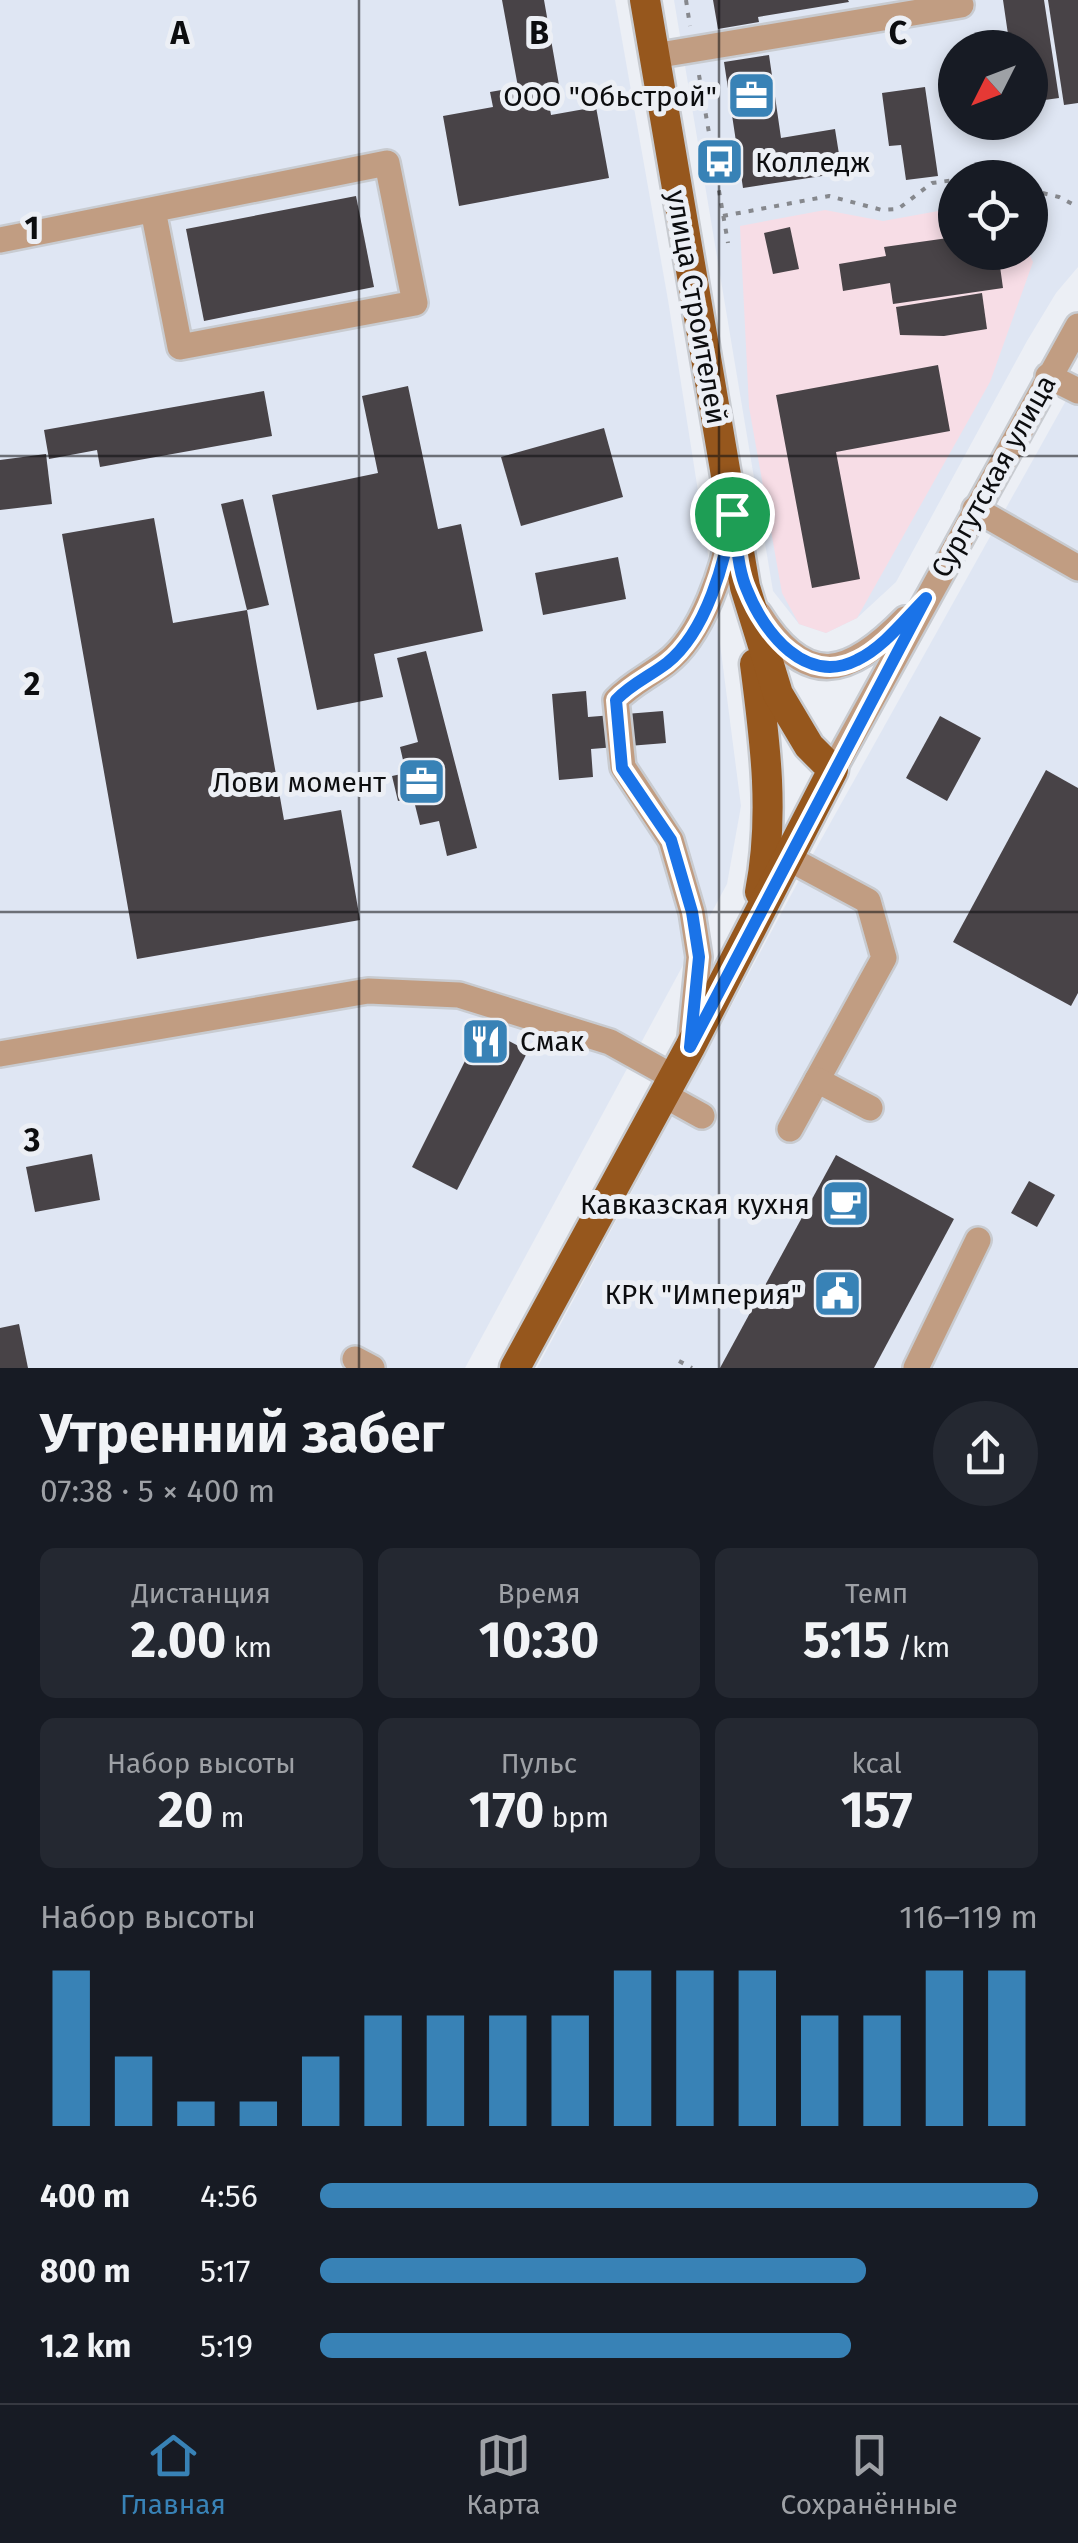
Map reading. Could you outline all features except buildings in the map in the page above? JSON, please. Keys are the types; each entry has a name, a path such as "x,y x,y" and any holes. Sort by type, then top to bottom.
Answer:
{"main road":[{"name":"улица Строителей","path":"645,0 745,587 778,694 809,746 833,770"},
{"path":"745,587 768,764 770,816 754,923"},
{"name":"Сургутская улица","path":"514,1368 690,1047 833,770"}],"street":[{"path":"654,56 961,6"},
{"path":"0,240 387,163 415,303 180,347 153,210"},
{"name":"Сургутская улица","path":"833,770 1048,376 1070,353 1078,326"},
{"path":"1048,376 1078,391"},
{"path":"975,510 1078,568"},
{"path":"690,1047 699,957 692,912 671,840 622,768 616,700 670,661 684,644 707,605 727,553 732,514"},
{"path":"745,587 770,631 789,652 809,664 834,668 855,662 876,649 926,598"},
{"path":"788,858 868,901 884,958 790,1128"},
{"path":"0,1054 368,990 459,995 610,1042 702,1116"},
{"path":"817,1080 870,1108"},
{"path":"916,1368 978,1240"}],"path":[{"path":"686,0 728,243"},
{"path":"724,216 828,196 882,210 898,209 938,182"},
{"path":"1048,194 1078,207"},
{"path":"679,1361 692,1368"}],"shaded area":[{"path":"0,0 615,0 711,574 741,806 727,884 465,1368 0,1368"},
{"path":"674,0 1078,0 1078,267 1056,293 1027,341 896,582 857,618 826,633 799,624 773,591"},
{"path":"825,210 883,221 938,211 938,270 1030,270 990,382 857,618 826,633 799,624 782,593 749,407 740,226"},
{"path":"1078,379 1078,1368 537,1368 813,854"}],"place":[{"name":"ООО \"Обьстрой\"","path":"752,96"},
{"name":"Колледж","path":"720,162"},
{"name":"Лови момент","path":"421,782"},
{"name":"Смак","path":"485,1041"},
{"name":"Кавказская кухня","path":"845,1204"},
{"name":"КРК \"Империя\"","path":"837,1294"}],"route":[{"path":"732,514 745,587 770,631 789,652 809,664 834,668 855,662 876,649 926,598 690,1047 699,957 692,912 671,840 622,768 616,700 670,661 684,644 707,605 727,553 732,514"}]}
